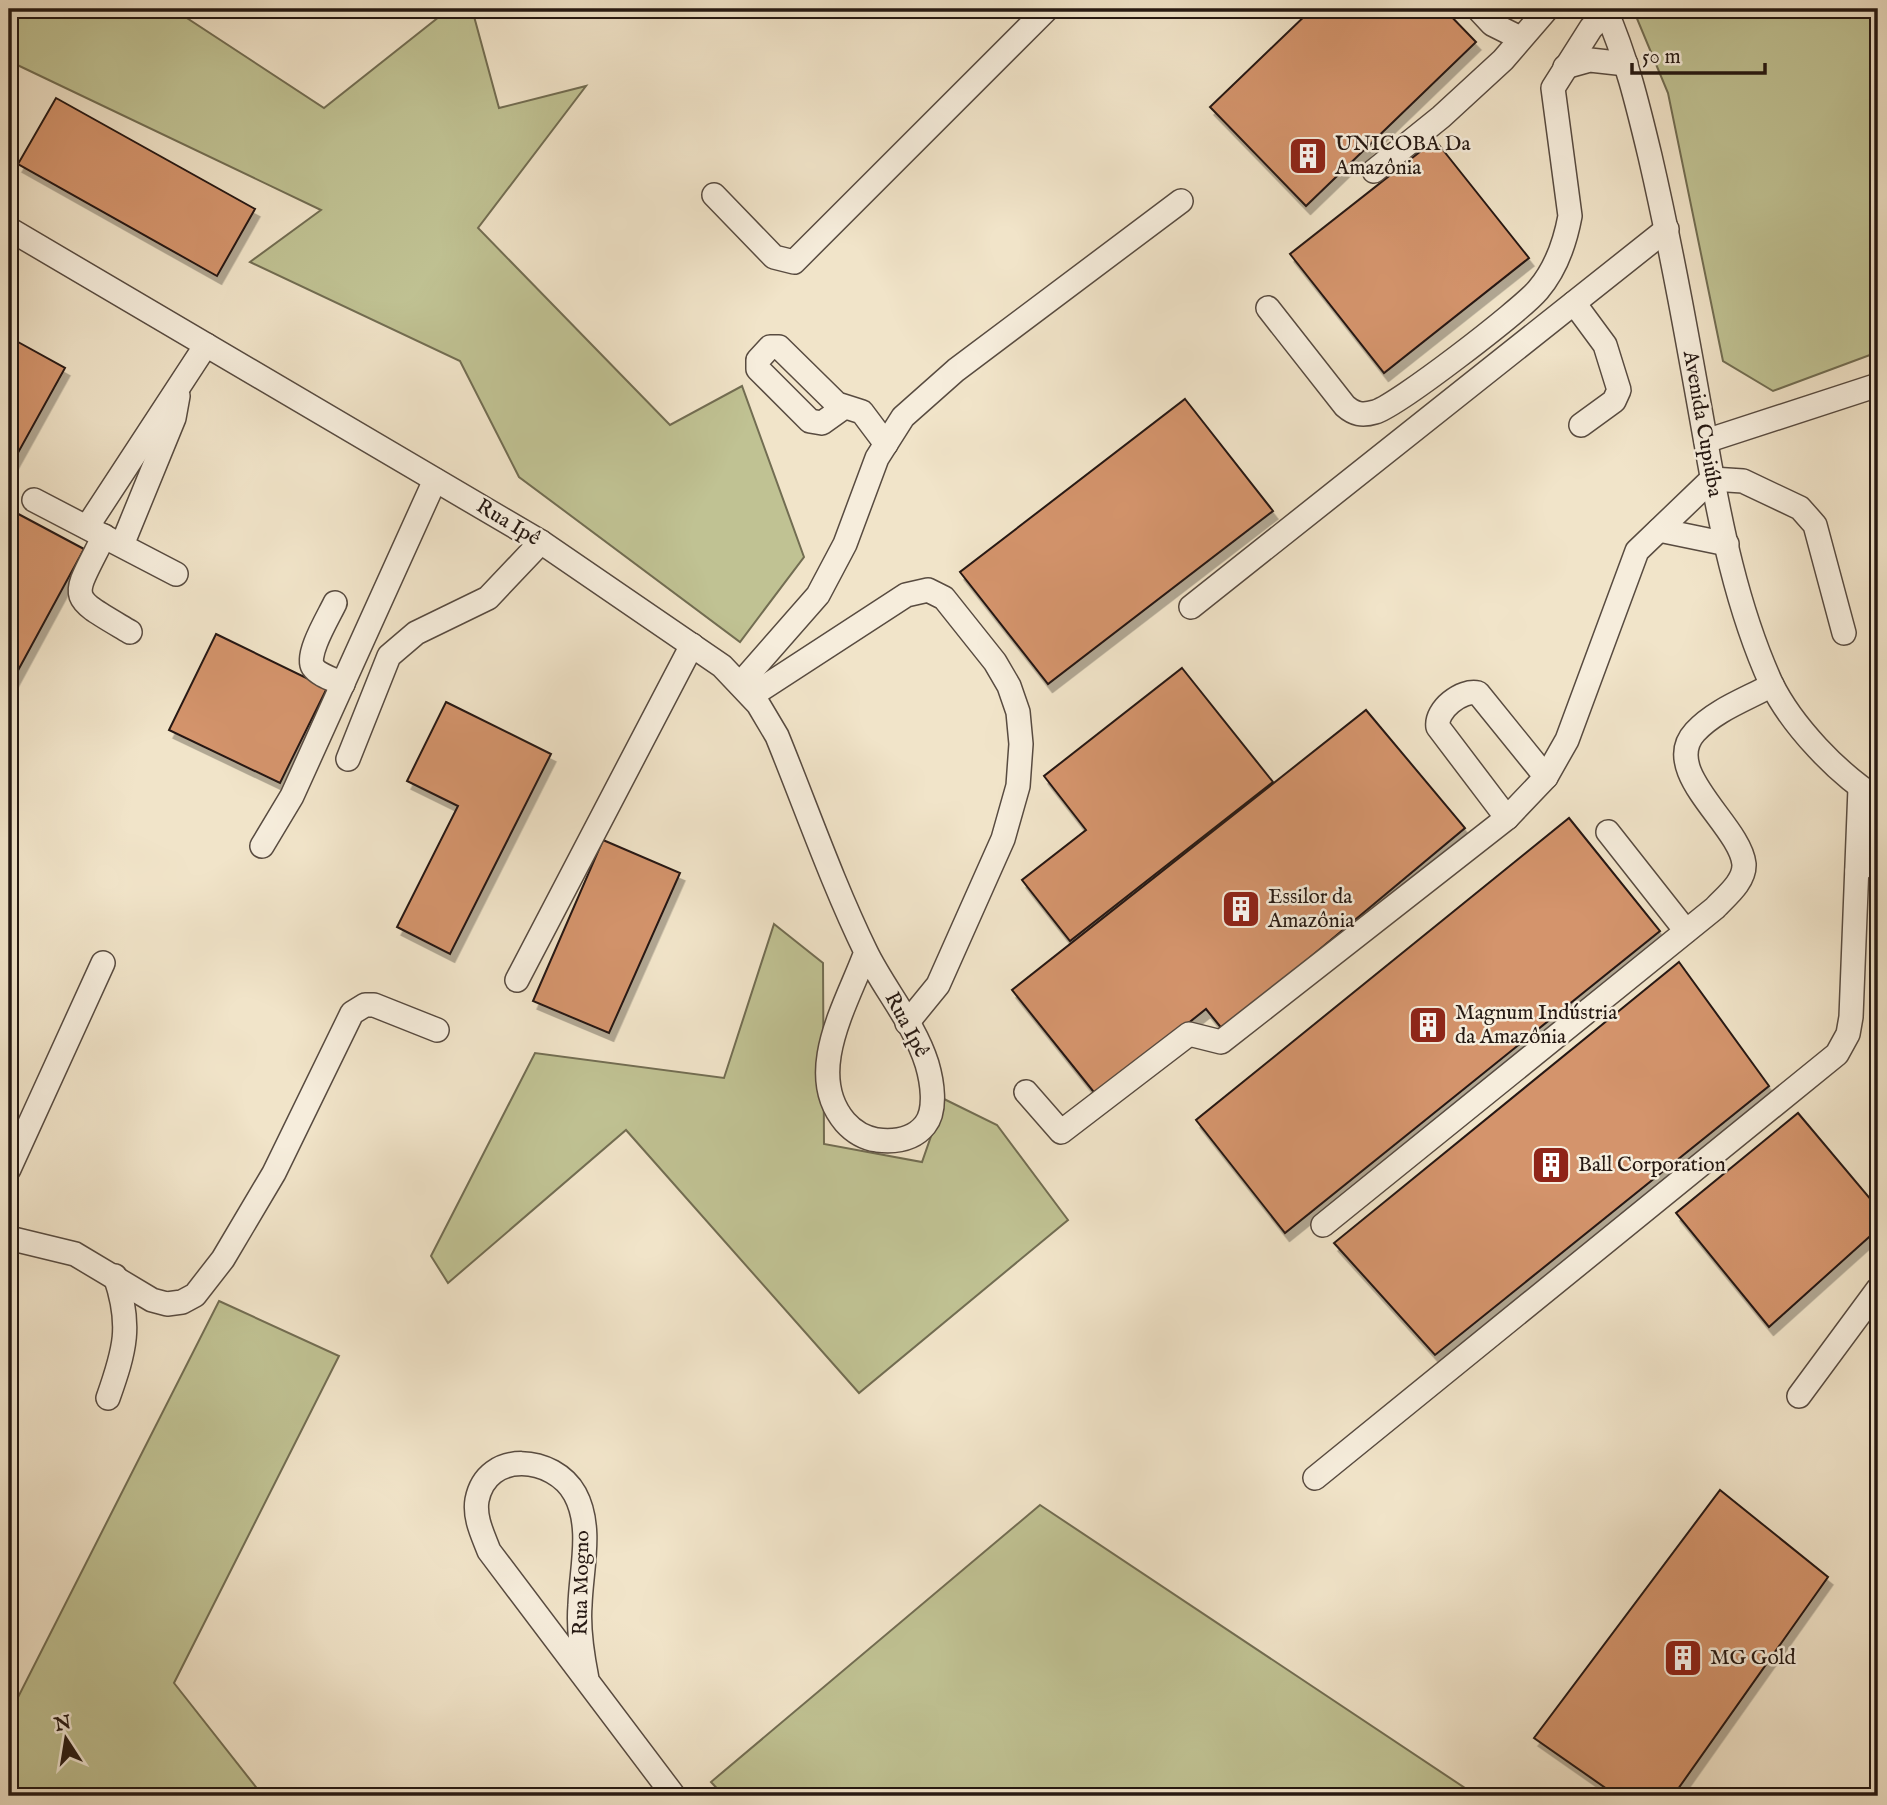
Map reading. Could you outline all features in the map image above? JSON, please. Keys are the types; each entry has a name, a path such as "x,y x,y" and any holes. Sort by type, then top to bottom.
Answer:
{"street":[{"path":"714,195 774,257 794,261 1047,9"},
{"path":"1478,9 1492,24 1520,38"},
{"path":"1374,171 1441,117 1503,60 1546,9"},
{"path":"1268,308 1345,406 1352,412 1367,414 1393,404 1522,305 1550,273 1566,234 1570,216 1553,98 1556,81 1606,10"},
{"name":"Avenida Cupiúba","path":"1606,10 1626,64 1667,229 1712,479 1742,602 1772,685 1832,765 1869,793"},
{"path":"1565,67 1590,60 1626,64"},
{"path":"746,690 818,595 834,569 877,458 903,417 956,370 1181,201"},
{"name":"Rua Ipê","path":"9,229 541,542 692,645 746,690 777,736 866,952 926,1061 932,1103 926,1124 911,1137 891,1141 870,1139 852,1129 841,1116 831,1095 828,1069 835,1031 866,952"},
{"path":"1191,607 1667,229"},
{"path":"1574,303 1605,345 1619,390 1614,401 1581,425"},
{"path":"130,632 86,606 79,594 80,584 104,536 100,504 159,414 179,390 206,345"},
{"path":"1706,441 1878,385"},
{"path":"104,536 134,520 174,418 179,390"},
{"path":"843,408 862,412 886,444"},
{"path":"1026,1092 1061,1132 1189,1034 1222,1042 1507,818 1546,777 1567,740 1637,551 1712,479 1743,481 1800,508 1815,524 1844,633"},
{"path":"262,846 292,796 435,480"},
{"path":"34,500 176,574"},
{"path":"100,504 134,520"},
{"path":"1659,530 1727,544"},
{"path":"348,759 389,656 416,633 488,598 541,542"},
{"path":"746,690 906,595 919,590 936,592 944,598 995,662 1009,686 1018,712 1021,744 1018,786 1003,839 938,985 907,1023"},
{"path":"335,603 311,658 317,671 343,684"},
{"path":"517,980 692,645"},
{"path":"1323,1225 1686,931 1732,890 1742,875 1744,864 1737,846 1689,772 1685,756 1687,743 1695,732 1720,712 1772,685"},
{"path":"1507,818 1438,727 1437,721 1443,711 1465,693 1478,693 1546,777"},
{"path":"1315,1478 1837,1054 1845,1043 1851,1017 1857,871 1869,793"},
{"path":"1608,832 1686,931"},
{"path":"1857,871 1878,858"},
{"path":"9,1169 103,963"},
{"path":"9,1238 75,1254 152,1300 167,1304 182,1302 206,1283 274,1173 352,1013 358,1007 374,1006 437,1030"},
{"path":"108,1398 126,1339 124,1303 114,1276"},
{"path":"1799,1396 1878,1289"},
{"name":"Rua Mogno","path":"587,1679 580,1644 585,1549 576,1495 561,1475 541,1465 519,1463 498,1469 485,1481 477,1501 478,1523 489,1551 674,1796"}],"green space":[{"path":"9,9 173,9 324,108 449,9 472,9 499,108 586,86 478,228 670,425 742,386 804,557 740,642 519,477 460,361 250,262 321,210 9,61"},
{"path":"1633,9 1878,9 1878,352 1773,391 1723,361 1668,93"},
{"path":"774,924 823,963 824,1144 922,1162 944,1099 997,1125 1068,1220 859,1393 626,1130 448,1283 431,1256 535,1053 724,1078"},
{"path":"219,1301 339,1356 174,1683 263,1796 9,1796 9,1715"},
{"path":"1040,1505 1477,1796 724,1796 711,1782"}],"building":[{"name":"UNICOBA Da Amazônia","path":"1312,9 1444,9 1476,42 1306,206 1210,107"},
{"path":"56,98 255,209 217,276 18,164"},
{"path":"1435,140 1529,258 1384,373 1290,254"},
{"path":"9,337 65,368 9,469"},
{"path":"1185,399 1273,511 1048,684 960,572"},
{"path":"9,509 84,549 9,687"},
{"path":"216,634 327,688 280,783 169,730"},
{"path":"1182,668 1273,782 1070,941 1022,880 1086,830 1044,776"},
{"path":"446,702 551,754 450,954 397,927 458,806 407,781"},
{"name":"Essilor da Amazônia","path":"1366,710 1465,828 1223,1030 1206,1009 1097,1096 1012,990"},
{"name":"Magnum Indústria da Amazônia","path":"1569,818 1660,931 1285,1233 1196,1120"},
{"path":"603,840 680,873 609,1033 533,1001"},
{"name":"Ball Corporation","path":"1679,962 1769,1086 1435,1355 1334,1243"},
{"path":"1798,1113 1878,1208 1878,1229 1769,1327 1676,1213"},
{"name":"MG Gold","path":"1720,1490 1828,1577 1673,1796 1617,1796 1534,1738"}],"place":[{"name":"UNICOBA Da Amazônia","path":"1308,156"},
{"name":"Essilor da Amazônia","path":"1241,909"},
{"name":"Magnum Indústria da Amazônia","path":"1428,1025"},
{"name":"Ball Corporation","path":"1551,1165"},
{"name":"MG Gold","path":"1683,1658"}]}
